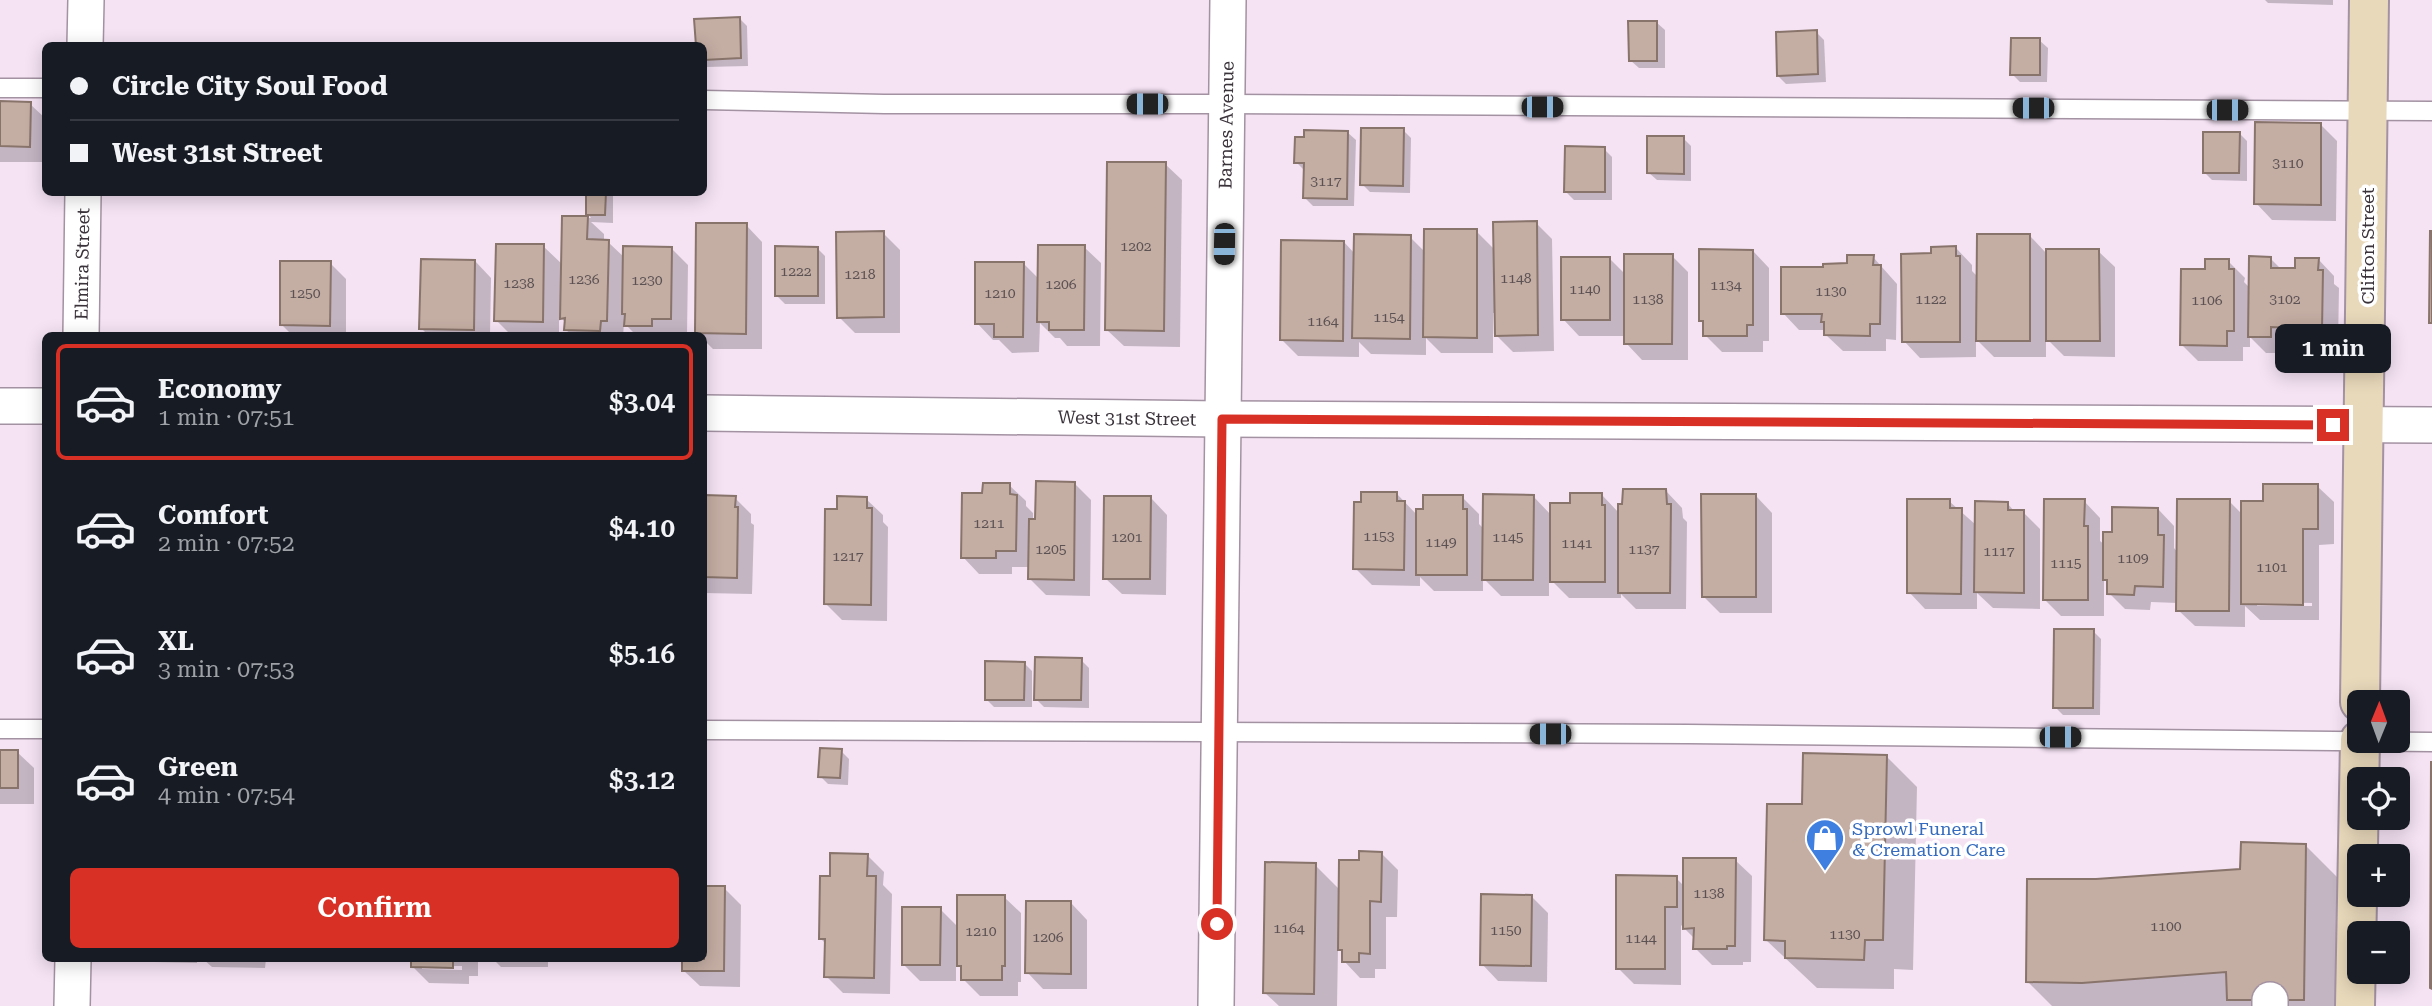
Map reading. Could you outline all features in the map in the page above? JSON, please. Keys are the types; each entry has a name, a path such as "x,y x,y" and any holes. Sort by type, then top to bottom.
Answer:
{"street":[{"path":"85,42 86,0"},
{"name":"Barnes Avenue","path":"1216,1006 1227,0"},
{"name":"Clifton Street","path":"2360,690 2369,0"},
{"name":"Elmira Street","path":"81,332 83,196"},
{"path":"0,406 42,407"},
{"name":"West 31st Street","path":"707,414 2432,425"},
{"path":"2355,1006 2360,753"},
{"path":"72,1006 73,962"}],"lane":[{"path":"0,88 42,88"},
{"path":"707,100 884,104 2432,111"},
{"path":"0,729 42,729"},
{"path":"707,730 2347,740"},
{"path":"2410,741 2432,742"}],"building":[{"path":"740,17 741,58 707,60 707,42 696,42 694,19"},
{"path":"1628,21 1657,21 1657,61 1629,61"},
{"path":"1817,30 1818,74 1777,76 1776,32"},
{"path":"2011,38 2040,38 2040,75 2010,75"},
{"path":"0,101 31,102 30,147 0,146"},
{"path":"2255,122 2321,123 2321,205 2254,204"},
{"path":"1361,128 1404,128 1403,186 1360,185"},
{"path":"1304,130 1348,131 1347,199 1303,198 1304,163 1294,163 1295,137 1304,137"},
{"path":"2203,132 2240,132 2239,173 2203,173"},
{"path":"1647,136 1684,136 1684,174 1647,173"},
{"path":"1565,146 1605,147 1605,192 1564,192"},
{"path":"1107,162 1166,162 1164,331 1105,330"},
{"path":"586,196 606,196 605,215 586,215"},
{"path":"562,216 588,216 587,239 609,240 607,321 601,321 600,331 564,330 565,318 560,319"},
{"path":"1537,221 1538,335 1495,336 1493,222"},
{"path":"696,223 747,223 746,334 695,332"},
{"path":"1424,229 1477,229 1477,338 1423,337"},
{"path":"884,231 884,317 837,318 836,232"},
{"path":"2432,231 2432,323 2429,323"},
{"path":"1354,234 1411,235 1410,339 1352,338"},
{"path":"1977,234 2030,234 2030,341 1976,341"},
{"path":"1281,240 1344,241 1343,341 1280,340"},
{"path":"496,244 544,244 543,322 494,321"},
{"path":"1038,245 1085,245 1084,330 1049,330 1049,322 1037,322"},
{"path":"623,246 672,247 671,319 652,319 652,326 624,326"},
{"path":"775,246 818,247 818,296 775,296"},
{"path":"1956,246 1956,256 1960,256 1960,342 1902,342 1901,254 1931,253 1931,247"},
{"path":"1699,249 1753,250 1753,325 1747,325 1747,336 1703,336 1703,321 1699,321"},
{"path":"2046,249 2099,249 2100,341 2046,341"},
{"path":"1624,254 1673,254 1672,344 1624,344"},
{"path":"1847,255 1874,255 1873,265 1881,265 1880,324 1870,324 1870,336 1824,335 1822,314 1781,314 1781,267 1823,267 1823,264 1847,263"},
{"path":"2249,256 2271,257 2271,268 2295,268 2295,258 2319,258 2318,270 2323,270 2322,330 2318,330 2318,340 2294,340 2294,328 2271,327 2271,337 2248,337"},
{"path":"1561,257 1610,257 1610,320 1561,320"},
{"path":"421,259 475,260 474,330 419,329"},
{"path":"2205,259 2229,259 2229,269 2234,269 2234,331 2227,331 2227,346 2180,345 2181,269 2205,269"},
{"path":"280,261 331,261 330,326 280,325"},
{"path":"975,262 1024,262 1023,337 994,337 994,324 975,324"},
{"path":"1036,481 1075,482 1074,580 1028,579 1029,519 1035,519"},
{"path":"983,483 1010,483 1010,494 1017,495 1016,551 996,551 996,558 961,558 962,493 982,493"},
{"path":"2263,484 2318,484 2318,529 2303,529 2303,605 2241,604 2241,501 2263,501"},
{"path":"1623,489 1666,489 1667,504 1671,504 1670,593 1618,593 1618,504 1622,504"},
{"path":"1361,492 1397,492 1397,501 1405,501 1404,570 1353,569 1354,502 1361,502"},
{"path":"1570,493 1602,493 1602,505 1605,505 1605,582 1550,582 1550,503 1570,503"},
{"path":"1483,494 1534,495 1533,580 1482,580"},
{"path":"1701,494 1756,494 1756,597 1702,597"},
{"path":"707,495 736,496 737,578 707,577"},
{"path":"1423,495 1463,495 1463,509 1467,509 1467,575 1416,575 1416,509 1423,509"},
{"path":"837,496 867,497 867,508 872,508 871,605 824,604 825,509 837,509"},
{"path":"1104,496 1151,496 1150,579 1103,579"},
{"path":"1907,499 1950,499 1950,508 1962,508 1961,594 1907,593"},
{"path":"2044,499 2085,499 2084,526 2088,526 2088,600 2043,600"},
{"path":"2177,499 2230,499 2229,611 2176,611"},
{"path":"1975,501 2008,502 2008,510 2024,510 2024,593 1974,592"},
{"path":"2112,507 2158,508 2158,535 2164,535 2163,587 2135,586 2134,595 2107,594 2107,580 2103,580 2103,532 2112,532"},
{"path":"2054,629 2094,629 2093,708 2053,708"},
{"path":"1035,657 1082,658 1081,700 1034,700"},
{"path":"985,661 1025,662 1024,700 985,700"},
{"path":"820,748 842,749 840,778 818,777"},
{"path":"0,750 18,750 18,788 0,788"},
{"name":"Sprowl Funeral & Cremation Care","path":"1803,753 1887,755 1883,940 1865,940 1864,960 1785,958 1785,941 1764,940 1767,804 1802,804"},
{"path":"2432,762 2432,989 2430,988"},
{"path":"2241,842 2306,844 2304,1000 2227,1000 2226,972 2082,983 2026,982 2027,879 2096,879 2240,869"},
{"path":"1359,851 1382,852 1381,902 1370,901 1370,954 1359,953 1359,962 1342,962 1342,950 1338,950 1339,860 1359,860"},
{"path":"830,853 868,854 867,876 876,876 874,978 824,977 825,939 819,939 820,876 830,876"},
{"path":"1683,858 1736,858 1735,946 1727,946 1727,949 1693,949 1694,928 1683,929"},
{"path":"1265,862 1316,863 1314,994 1263,993"},
{"path":"1616,875 1677,876 1677,907 1665,907 1665,969 1616,969"},
{"path":"707,886 725,886 724,971 682,971 682,962 707,962"},
{"path":"1481,894 1532,895 1531,966 1480,965"},
{"path":"957,895 1005,895 1005,966 1002,966 1002,980 961,980 961,966 957,966"},
{"path":"1026,901 1071,901 1071,974 1025,973"},
{"path":"902,907 941,907 940,965 902,965"},
{"path":"411,962 453,962 453,968 411,967"}],"place":[{"name":"Sprowl Funeral & Cremation Care","path":"1825,872"}],"route":[{"path":"1217,924 1222,419 2333,425"}]}
